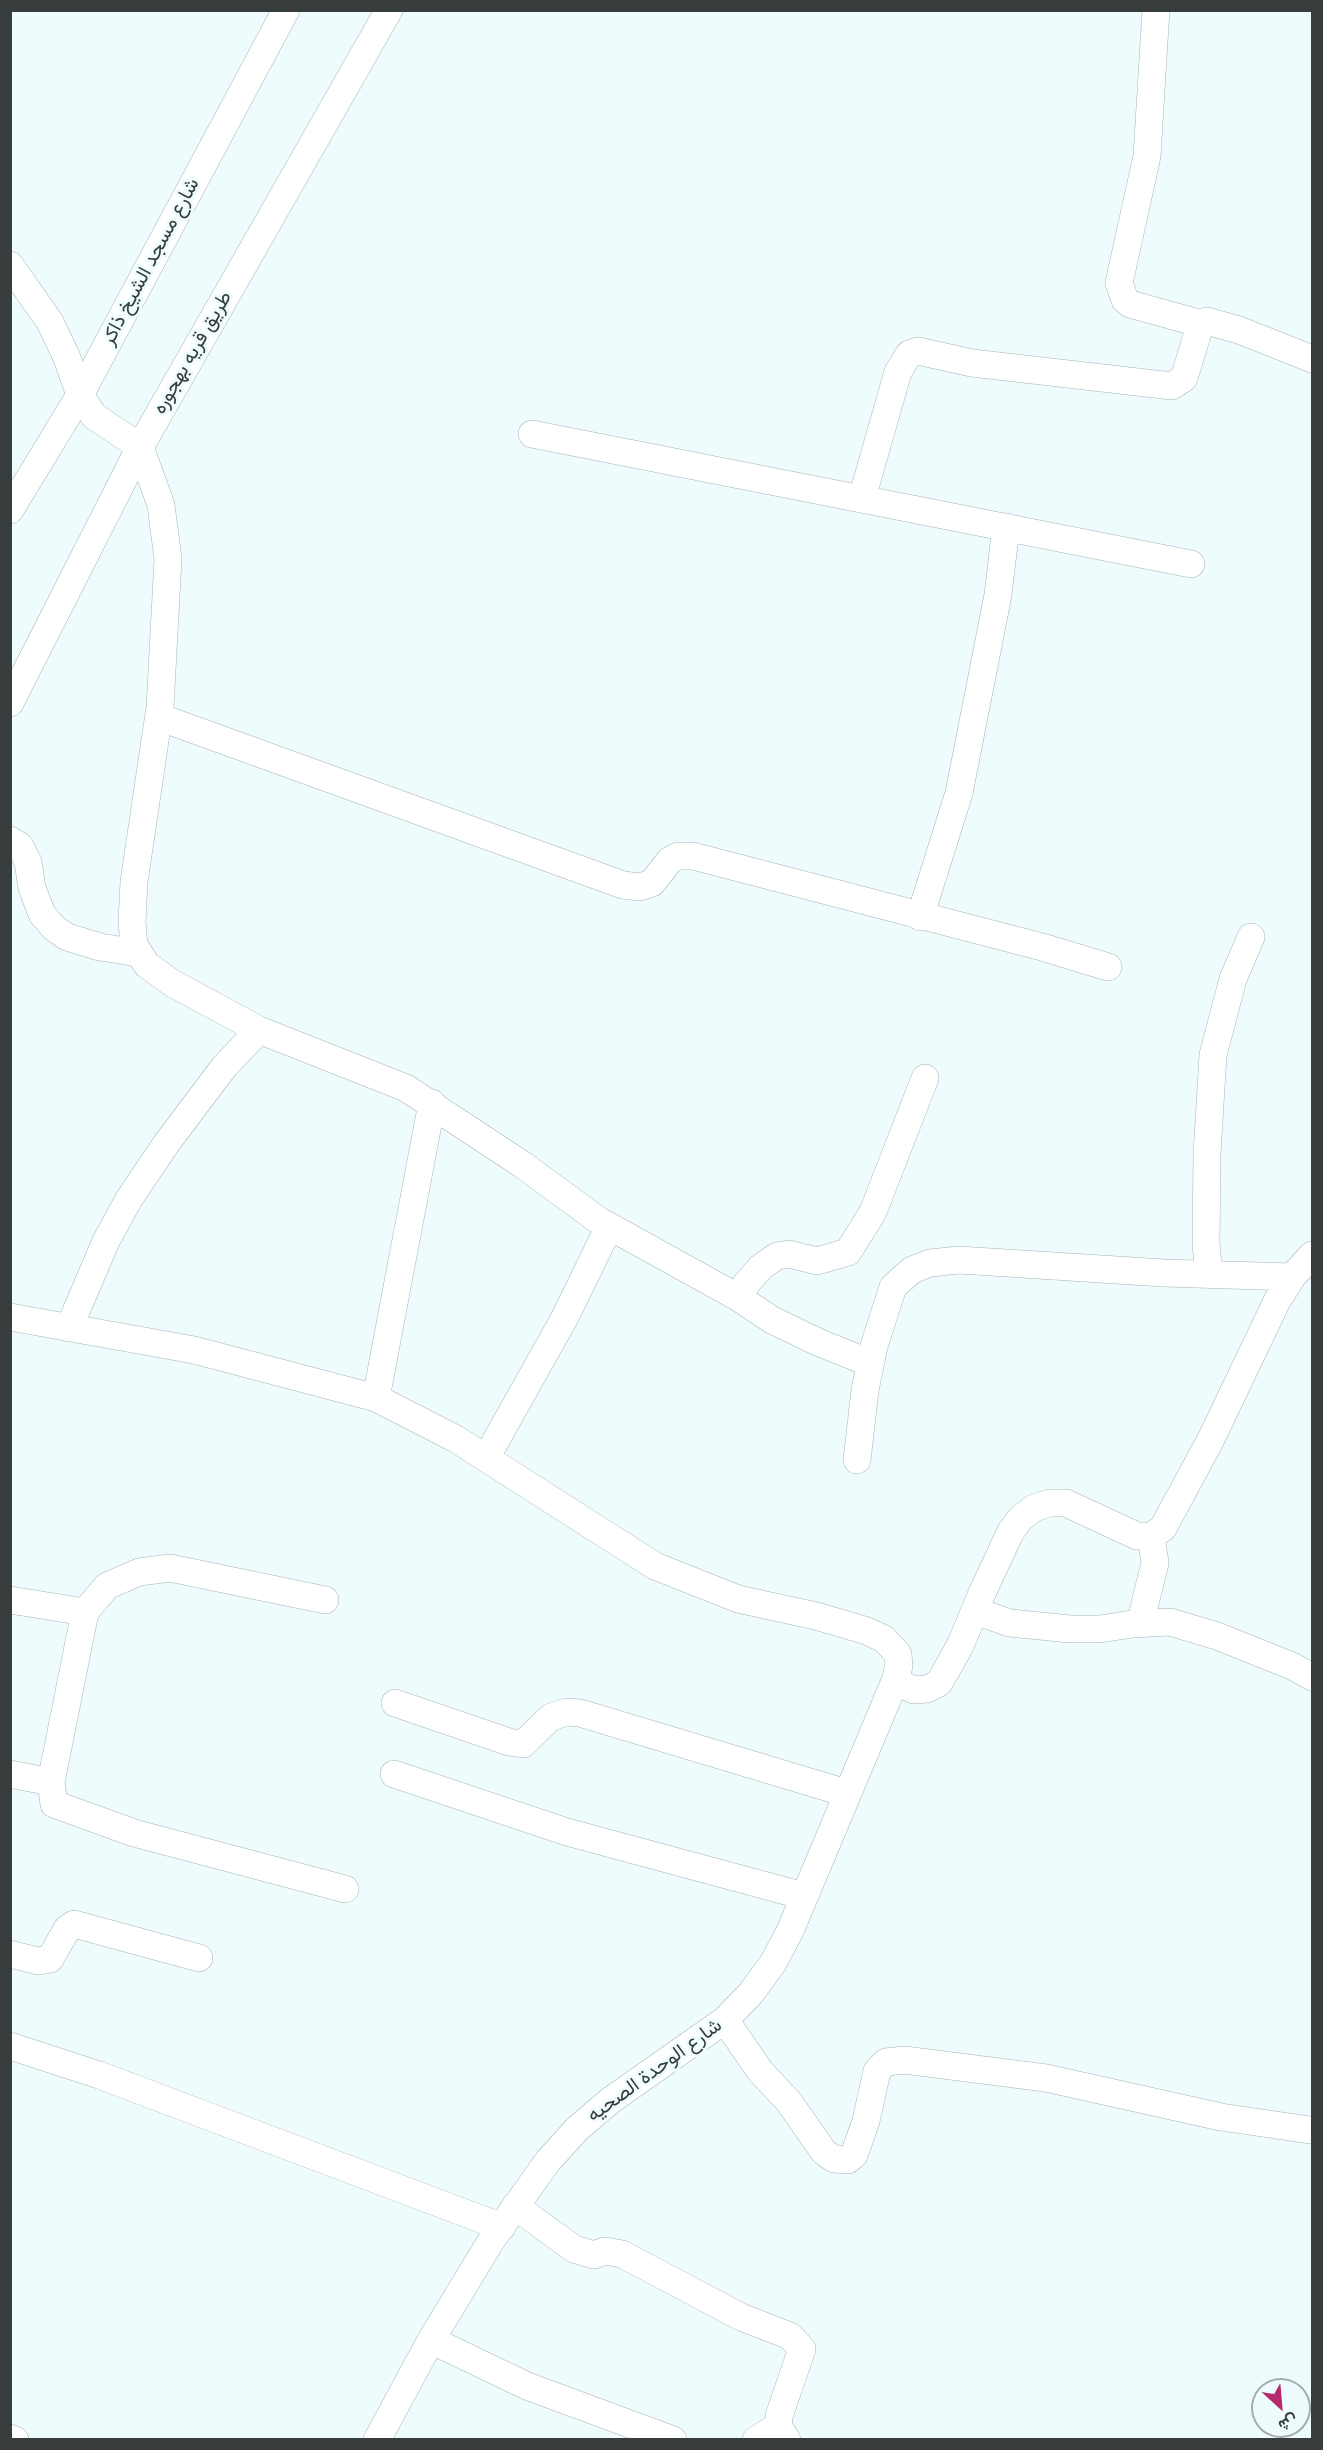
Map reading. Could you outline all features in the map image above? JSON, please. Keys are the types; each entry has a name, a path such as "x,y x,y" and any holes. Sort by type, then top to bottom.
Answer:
{"street":[{"name":"شارع مسجد الشيخ ذاكر","path":"10,510 87,405 286,10"},
{"name":"طريق قريه بهجوره","path":"10,703 135,443 389,10"},
{"path":"1156,10 1147,156 1119,283 1125,300 1130,304 1202,324"},
{"path":"10,265 50,322 87,405 135,443 161,505 168,560 159,717 134,882 132,922 134,945 147,965 172,983 259,1030 406,1088 432,1103 609,1227 791,1329 870,1363"},
{"path":"862,498 898,372 909,354 918,351 972,363 1172,386 1184,378 1202,324 1207,321 1218,323 1312,359"},
{"path":"532,434 1191,564"},
{"path":"920,917 959,793 998,595 1006,527"},
{"path":"159,717 623,885 640,887 652,883 670,860 678,856 693,856 1108,967"},
{"path":"10,840 20,846 42,914 54,928 67,937 100,947 139,953"},
{"path":"1209,1275 1206,1244 1207,1154 1213,1055 1233,979 1251,937"},
{"path":"69,1328 106,1241 129,1199 224,1067 259,1030"},
{"path":"739,1298 746,1284 761,1267 777,1256 789,1254 817,1261 848,1252 873,1212 925,1078"},
{"path":"376,1398 432,1103"},
{"path":"486,1458 564,1319 609,1227"},
{"path":"10,1317 194,1350 376,1398 394,1405 486,1458 655,1566 738,1599 816,1616 867,1631 884,1639 898,1654 899,1666 895,1681 914,1690 927,1689 939,1683 960,1646 1011,1531 1021,1518 1034,1508 1050,1503 1066,1503 1137,1536 1151,1536 1163,1528 1211,1439 1277,1301 1292,1277 1312,1256"},
{"path":"857,1460 870,1363 893,1287 912,1270 930,1263 959,1260 1209,1275 1292,1277"},
{"path":"1140,1624 1155,1563 1151,1536"},
{"path":"325,1600 170,1568 139,1572 107,1586 85,1612 51,1782 51,1797 58,1806 134,1833 345,1889"},
{"path":"10,1600 85,1612"},
{"path":"975,1611 1010,1623 1070,1629 1100,1629 1170,1622 1198,1630 1292,1666 1312,1677"},
{"name":"شارع الوحدة الصحيه","path":"377,2439 431,2340 508,2216 548,2161 578,2129 611,2100 725,2020 751,1993 773,1963 790,1931 846,1793 895,1681"},
{"path":"395,1703 524,1744 551,1717 567,1712 580,1713 846,1793"},
{"path":"10,1774 51,1782"},
{"path":"394,1774 567,1832 804,1896"},
{"path":"10,1954 38,1961 50,1959 67,1929 74,1924 199,1958"},
{"path":"725,2020 760,2071 789,2102 824,2152 834,2159 848,2160 854,2155 866,2121 877,2071 886,2062 904,2060 1046,2078 1221,2116 1310,2130"},
{"path":"10,2046 508,2216 574,2249 594,2255 605,2251 622,2254 741,2317 790,2336 802,2349 801,2357 774,2435"},
{"path":"431,2340 527,2386 673,2439"},
{"path":"10,2438 15,2439"}]}
